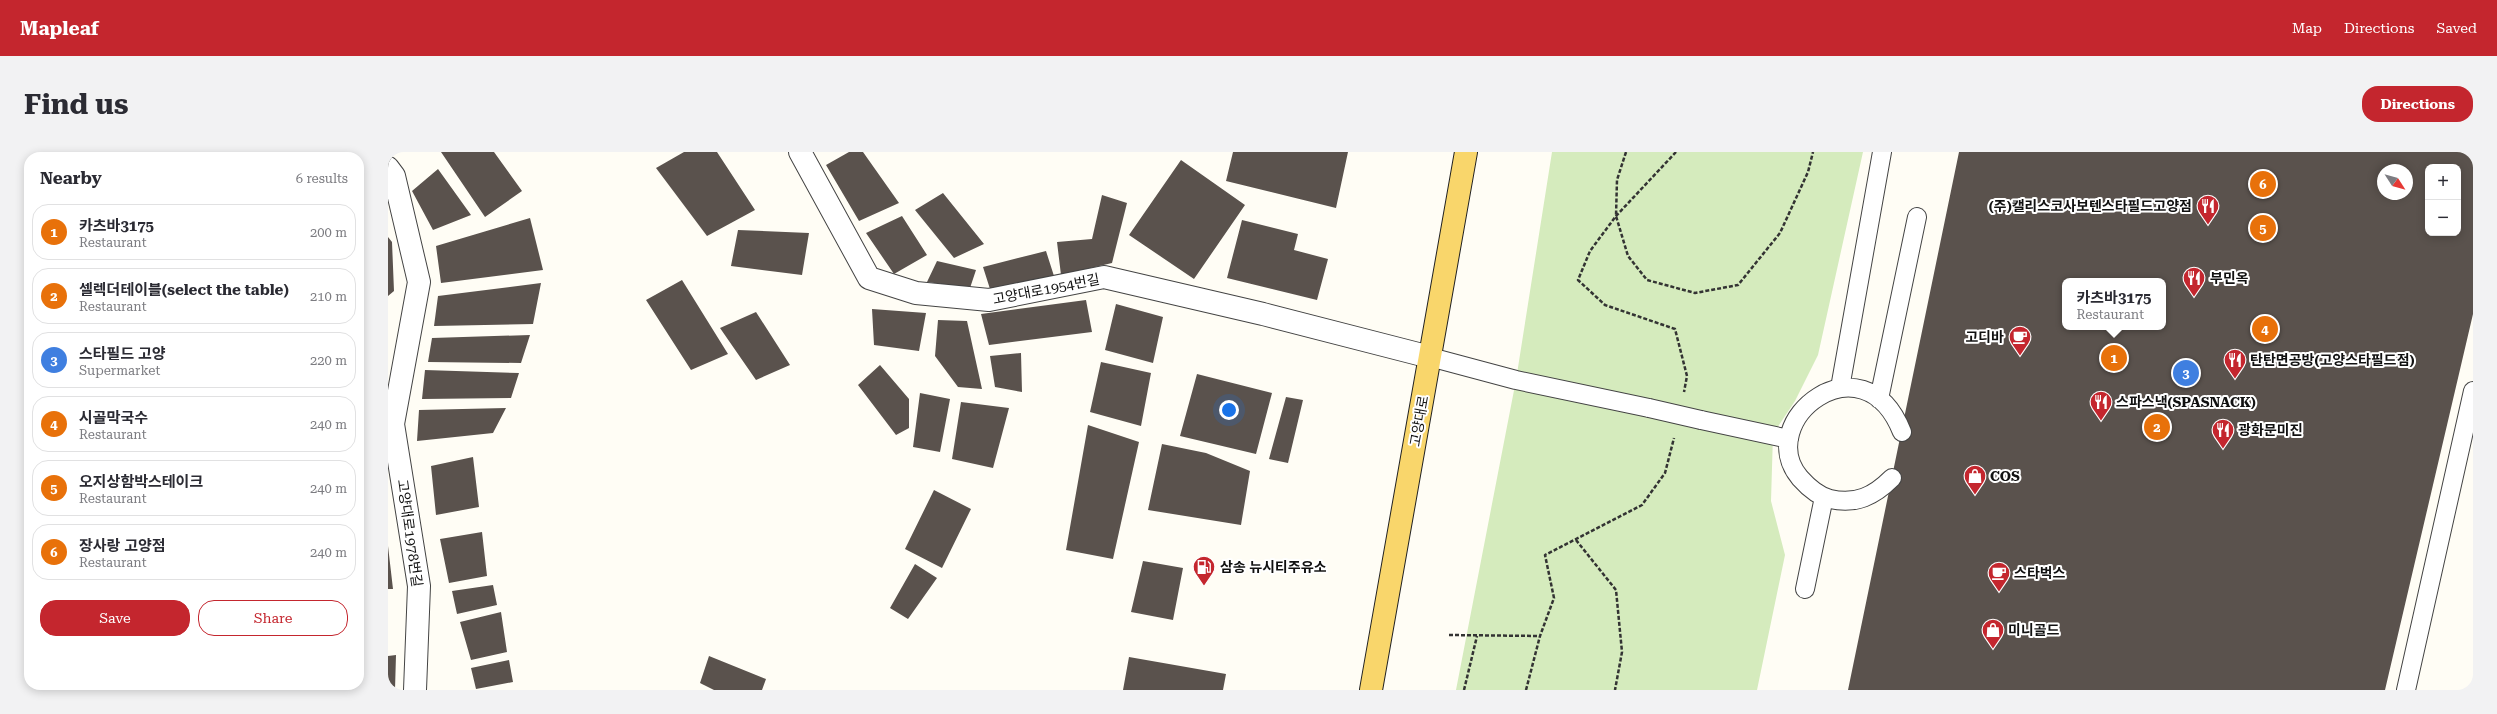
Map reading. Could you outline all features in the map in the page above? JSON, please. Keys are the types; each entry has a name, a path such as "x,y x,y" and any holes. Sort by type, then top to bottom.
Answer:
{"main road":[{"name":"고양대로","path":"1370,690 1466,152"}],"street":[{"name":"고양대로1954번길","path":"800,152 869,278 916,293 988,300 1104,277 1263,314 1430,357"},
{"name":"고양대로1978번길","path":"388,168 394,176 419,282 393,424 419,586 415,690"}],"lane":[{"path":"1840,388 1882,152"},
{"path":"1879,399 1917,217"},
{"path":"1430,357 1516,380 1789,439"},
{"path":"1892,478 1877,492 1860,499 1842,502 1824,497 1808,488 1797,474 1790,457 1789,439 1799,414 1815,397 1840,388 1861,390 1879,399 1893,413 1902,432"},
{"path":"2406,690 2473,391"},
{"path":"1805,589 1824,497"}],"path":[{"path":"1626,152 1617,180 1616,216 1628,256 1647,280 1695,293 1738,285 1780,233 1808,172 1813,152"},
{"path":"1676,152 1616,216 1590,251 1578,280 1605,305 1675,329 1687,376 1683,399"},
{"path":"1526,690 1540,636 1554,598 1545,555 1642,505 1665,473 1675,436"},
{"path":"1576,540 1616,590 1622,652 1614,690"},
{"path":"1449,635 1540,636"},
{"path":"1464,690 1477,636"}],"green space":[{"path":"1552,152 1863,152 1818,355 1795,401 1773,434 1771,501 1785,555 1757,690 1456,690 1516,380"}],"building":[{"path":"441,152 494,152 522,191 485,217"},
{"path":"684,152 717,152 755,210 707,236 656,168"},
{"path":"849,152 863,152 899,203 859,221 826,165"},
{"path":"1233,152 1348,152 1336,208 1226,181"},
{"path":"1959,152 2473,152 2473,314 2385,690 1848,690"},
{"path":"1181,160 1245,205 1194,279 1129,235"},
{"path":"438,169 471,215 433,230 412,191"},
{"path":"943,193 984,244 954,258 915,210"},
{"path":"1102,195 1127,203 1112,263 1061,275 1057,242 1092,239"},
{"path":"902,216 927,255 894,274 866,233"},
{"path":"530,218 543,270 441,283 436,246"},
{"path":"1242,220 1298,234 1294,250 1328,259 1317,300 1227,278"},
{"path":"738,230 809,233 802,275 731,266"},
{"path":"388,237 392,242 394,291 388,296"},
{"path":"1046,251 1054,276 990,289 983,267"},
{"path":"937,261 976,270 970,288 927,282"},
{"path":"682,280 728,354 691,370 646,300"},
{"path":"541,283 533,324 434,326 438,296"},
{"path":"1086,300 1092,332 989,345 981,314"},
{"path":"1116,304 1163,317 1153,363 1105,350"},
{"path":"872,309 926,313 919,351 874,345"},
{"path":"756,312 790,365 756,380 720,328"},
{"path":"938,320 967,321 982,389 958,387 935,356"},
{"path":"530,335 521,363 428,362 432,338"},
{"path":"1021,353 1022,392 995,387 990,356"},
{"path":"1101,362 1151,373 1141,426 1090,412"},
{"path":"880,365 909,399 909,428 896,435 858,385"},
{"path":"425,370 519,373 511,398 422,399"},
{"path":"1197,374 1272,393 1256,454 1180,436"},
{"path":"920,393 950,399 940,452 913,447"},
{"path":"1286,397 1303,400 1288,463 1269,459"},
{"path":"961,402 1009,408 993,468 952,459"},
{"path":"506,408 493,433 417,441 419,410"},
{"path":"1088,425 1139,442 1113,559 1066,550"},
{"path":"1162,444 1206,453 1250,471 1241,525 1148,510"},
{"path":"473,457 479,507 436,515 431,466"},
{"path":"934,490 971,509 942,568 905,549"},
{"path":"482,532 487,576 449,583 440,539"},
{"path":"388,546 393,589 388,589"},
{"path":"1143,561 1183,568 1173,620 1131,612"},
{"path":"915,564 937,578 908,619 890,608"},
{"path":"493,585 497,605 457,614 452,591"},
{"path":"501,612 507,652 471,660 460,622"},
{"path":"396,655 395,690 388,690 388,656"},
{"path":"709,656 766,679 762,690 714,690 700,683"},
{"path":"1129,657 1226,674 1223,690 1123,690"},
{"path":"509,660 513,682 476,689 471,668"}],"place":[{"name":"장사랑 고양점","path":"2263,184"},
{"name":"(주)캘리스코사보텐스타필드고양점","path":"2208,226"},
{"name":"오지상함박스테이크","path":"2263,228"},
{"name":"부민옥","path":"2194,298"},
{"name":"시골막국수","path":"2265,329"},
{"name":"고디바","path":"2020,356"},
{"name":"카츠바3175","path":"2114,358"},
{"name":"스타필드 고양","path":"2186,373"},
{"name":"탄탄면공방(고양스타필드점)","path":"2235,380"},
{"name":"스파스낵(SPASNACK)","path":"2101,422"},
{"name":"셀렉더테이블(select the table)","path":"2157,427"},
{"name":"광화문미진","path":"2223,450"},
{"name":"COS","path":"1975,496"},
{"name":"삼송 뉴시티주유소","path":"1204,586"},
{"name":"스타벅스","path":"1999,592"},
{"name":"미니골드","path":"1993,650"}]}
